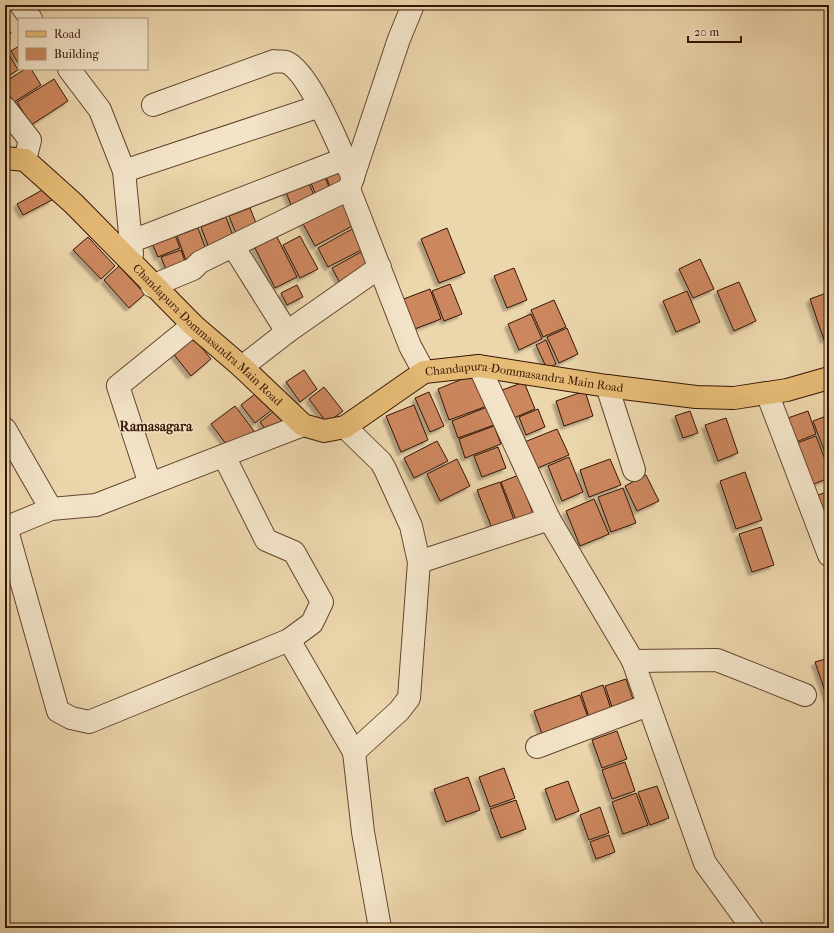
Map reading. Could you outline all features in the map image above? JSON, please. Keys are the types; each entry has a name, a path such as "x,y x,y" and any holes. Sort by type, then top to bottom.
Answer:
{"main road":[{"name":"Chandapura-Dommasandra Main Road","path":"15,159 74,204 152,286 193,325 242,367 303,425 324,431 345,427 424,372 479,366 607,386 704,397 734,398 787,390 829,378"}],"street":[{"path":"21,5 30,18"},
{"path":"152,286 193,270 200,262 233,246 349,175 413,5"},
{"path":"153,105 274,61 286,62 297,70 320,106 349,175 380,267 410,346 424,372"},
{"path":"70,70 100,110 124,171 132,241 133,266"},
{"path":"124,171 320,106"},
{"path":"5,108 30,140 15,159"},
{"path":"132,241 349,175"},
{"path":"233,246 286,332"},
{"path":"242,367 286,332 380,267"},
{"path":"150,484 118,386 193,325"},
{"path":"479,366 549,519 633,661 705,863 752,928"},
{"path":"607,386 634,470"},
{"path":"767,393 829,555"},
{"path":"224,456 266,540 294,552 322,602 312,623 289,640 89,722 71,718 58,711 6,528 51,509 96,504 303,425"},
{"path":"345,427 381,462 385,469 411,526 419,562 409,698 399,711 354,752"},
{"path":"5,429 51,509"},
{"path":"419,562 549,519"},
{"path":"289,640 354,752 363,832 380,928"},
{"path":"633,661 717,660 805,695"},
{"path":"537,747 648,705"}],"building":[{"path":"5,23 11,33 5,37"},
{"path":"18,47 18,63 11,51"},
{"path":"8,53 18,70 5,78 5,55"},
{"path":"23,70 32,70 41,85 14,102 5,88 5,82"},
{"path":"54,79 68,101 31,125 17,102"},
{"path":"343,163 350,180 330,187 324,171"},
{"path":"324,175 331,192 317,197 310,181"},
{"path":"308,181 315,198 292,207 285,190"},
{"path":"46,188 52,200 23,215 17,204"},
{"path":"340,199 354,225 315,246 301,220"},
{"path":"250,208 258,228 237,236 229,216"},
{"path":"226,217 234,239 209,248 201,227"},
{"path":"198,228 208,255 187,263 177,236"},
{"path":"447,228 465,273 439,283 421,239"},
{"path":"352,229 363,249 328,267 318,248"},
{"path":"175,235 180,248 158,257 152,243"},
{"path":"276,235 297,277 275,288 254,246"},
{"path":"300,236 318,269 300,278 283,245"},
{"path":"88,237 115,266 101,279 73,250"},
{"path":"181,250 187,267 168,275 161,257"},
{"path":"361,252 370,267 340,283 332,268"},
{"path":"700,259 714,289 693,298 679,269"},
{"path":"119,266 145,294 129,308 104,280"},
{"path":"514,268 527,300 507,308 494,276"},
{"path":"739,282 756,321 734,331 717,291"},
{"path":"450,284 462,314 444,321 432,291"},
{"path":"297,285 303,297 287,305 281,293"},
{"path":"430,289 441,319 412,330 401,300"},
{"path":"687,291 700,322 676,332 663,301"},
{"path":"829,292 829,338 824,340 810,299"},
{"path":"554,300 566,327 543,337 531,310"},
{"path":"531,314 542,339 519,350 508,324"},
{"path":"567,328 578,354 559,363 547,337"},
{"path":"192,336 211,359 191,376 172,352"},
{"path":"546,340 556,364 547,369 536,345"},
{"path":"304,370 317,389 300,402 286,382"},
{"path":"475,374 487,406 449,420 438,389"},
{"path":"524,382 535,409 509,420 497,392"},
{"path":"324,387 343,411 327,423 309,399"},
{"path":"259,391 273,409 255,423 241,405"},
{"path":"585,391 593,416 564,426 556,401"},
{"path":"429,392 444,426 430,432 415,398"},
{"path":"414,405 428,440 401,452 386,416"},
{"path":"235,406 254,431 230,449 211,424"},
{"path":"487,407 494,425 458,438 452,421"},
{"path":"538,409 545,427 526,435 519,417"},
{"path":"274,411 283,422 269,434 260,422"},
{"path":"690,411 698,433 683,438 675,416"},
{"path":"808,411 816,434 791,444 782,420"},
{"path":"829,415 829,463 813,421"},
{"path":"726,418 738,453 718,461 705,425"},
{"path":"494,426 501,444 465,458 459,439"},
{"path":"557,429 569,455 533,470 522,443"},
{"path":"816,436 829,470 829,478 808,486 792,445"},
{"path":"437,441 448,461 414,478 404,458"},
{"path":"498,447 506,468 482,477 474,456"},
{"path":"569,457 583,492 562,501 548,466"},
{"path":"457,459 470,486 440,501 427,474"},
{"path":"610,459 621,485 589,497 580,470"},
{"path":"745,472 762,520 736,529 720,481"},
{"path":"519,475 533,514 516,520 501,482"},
{"path":"646,475 659,501 637,511 625,486"},
{"path":"500,482 517,528 495,536 477,490"},
{"path":"623,488 636,523 611,532 598,497"},
{"path":"829,491 829,541 813,497"},
{"path":"594,499 609,534 580,546 566,511"},
{"path":"761,527 774,565 752,572 739,534"},
{"path":"829,658 829,703 815,662"},
{"path":"626,679 635,705 614,713 605,686"},
{"path":"603,685 613,715 591,723 581,693"},
{"path":"580,695 590,723 544,740 534,711"},
{"path":"617,731 627,759 602,768 592,740"},
{"path":"625,762 635,791 612,799 602,770"},
{"path":"504,768 515,798 490,807 479,777"},
{"path":"468,777 480,810 446,822 434,789"},
{"path":"568,781 579,811 556,820 545,789"},
{"path":"657,786 669,818 650,825 638,792"},
{"path":"636,793 648,825 623,834 612,802"},
{"path":"516,800 526,829 501,838 490,809"},
{"path":"600,807 609,833 589,840 580,815"},
{"path":"609,835 615,852 596,859 590,842"}],"district":[{"name":"Ramasagara","path":"156,426"}]}
